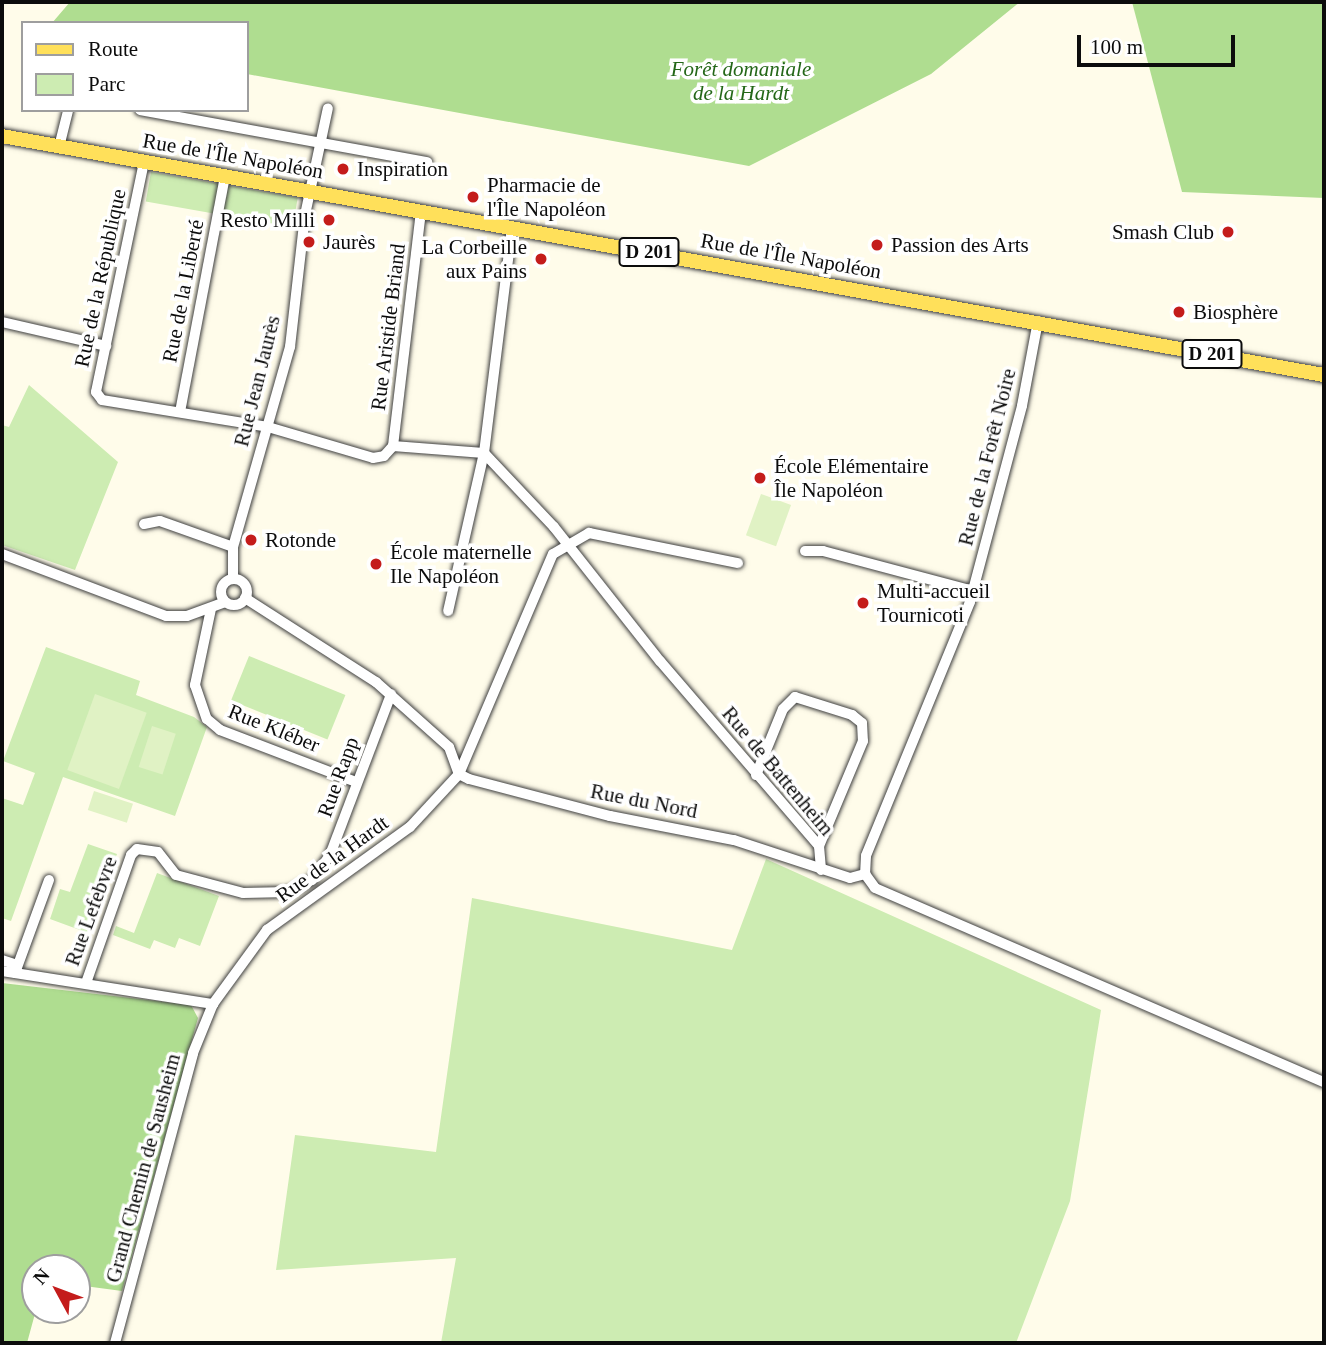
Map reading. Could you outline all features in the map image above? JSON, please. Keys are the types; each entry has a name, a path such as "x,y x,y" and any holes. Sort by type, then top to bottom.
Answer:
{"main road":[{"name":"Rue de l'Île Napoléon","path":"2,136 1038,321 1324,375"}],"street":[{"name":"Rue Jean Jaurès","path":"233,579 233,547 290,347 309,191 328,108"},
{"path":"59,147 68,112"},
{"path":"152,112 427,162"},
{"name":"Rue de la République","path":"144,162 96,392 102,400 180,412"},
{"name":"Rue de la Liberté","path":"180,412 225,176"},
{"name":"Rue Aristide Briand","path":"393,446 421,212"},
{"path":"448,611 484,453 512,228"},
{"name":"Rue de la Forêt Noire","path":"865,874 866,856 973,591 1022,406 1038,321"},
{"path":"2,322 106,346"},
{"path":"180,412 268,427 373,458 384,456 393,446 484,453"},
{"name":"Rue de Battenheim","path":"484,453 495,460 756,775 819,846 821,870 850,878 865,874"},
{"path":"144,524 160,522 233,547"},
{"path":"566,544 589,533 738,563"},
{"name":"Rue de la Hardt","path":"213,1004 267,930 410,827 458,774 553,554 566,544"},
{"path":"805,551 823,551 973,591"},
{"path":"2,554 166,616 211,609 225,602 235,605 245,598"},
{"path":"225,602 221,588 233,579 245,586 245,598"},
{"path":"245,598 348,661 391,694 449,747 458,774"},
{"name":"Rue Kléber","path":"211,609 195,685 207,719 220,730 356,782"},
{"name":"Rue Rapp","path":"243,893 289,892 318,874 330,855 391,694"},
{"path":"756,775 783,709 795,697 852,715 862,723 863,741 819,846"},
{"path":"449,747 472,745"},
{"name":"Rue du Nord","path":"458,774 592,811 734,840 821,870"},
{"name":"Rue Lefebvre","path":"86,984 131,855 137,849 158,852 176,874 243,893"},
{"path":"865,874 875,888 1324,1082"},
{"path":"16,969 49,880"},
{"path":"2,960 16,969"},
{"path":"2,971 16,969 86,984 213,1004"},
{"name":"Grand Chemin de Sausheim","path":"115,1343 193,1053 213,1004"}],"green space":[{"name":"Forêt domaniale de la Hardt","path":"70,2 1020,2 931,74 749,166 248,74 248,21 54,21"},
{"path":"1132,2 1324,2 1324,198 1182,192"},
{"path":"151,172 298,198 293,227 146,202"},
{"path":"29,385 118,462 75,570 2,545 2,425 9,427"},
{"path":"761,494 791,505 776,546 746,535"},
{"path":"46,647 140,681 136,695 194,717 207,727 175,816 63,777 11,921 2,918 2,798 23,805 35,773 3,761"},
{"path":"249,656 345,695 327,739 231,701"},
{"path":"95,694 147,713 119,789 67,770"},
{"path":"152,726 176,734 162,775 139,767"},
{"path":"94,791 133,804 127,823 88,810"},
{"path":"88,844 117,854 88,933 50,919 60,889 70,892"},
{"path":"766,859 1101,1010 1070,1201 1016,1343 441,1343 456,1258 276,1270 295,1135 436,1152 472,898 732,950"},
{"path":"157,873 219,896 200,946 179,938 175,948 154,940 150,949 113,935 116,926 134,933"},
{"path":"2,983 191,1005 198,1018 122,1291 91,1287 91,1254 21,1254 21,1324 32,1324 27,1343 2,1343"}],"place":[{"name":"Inspiration","path":"343,169"},
{"name":"Pharmacie de l'Île Napoléon","path":"473,197"},
{"name":"Resto Milli","path":"329,220"},
{"name":"Smash Club","path":"1228,232"},
{"name":"Jaurès","path":"309,242"},
{"name":"Passion des Arts","path":"877,245"},
{"name":"La Corbeille aux Pains","path":"541,259"},
{"name":"Biosphère","path":"1179,312"},
{"name":"École Elémentaire Île Napoléon","path":"760,478"},
{"name":"Rotonde","path":"251,540"},
{"name":"École maternelle Ile Napoléon","path":"376,564"},
{"name":"Multi-accueil Tournicoti","path":"863,603"}]}
